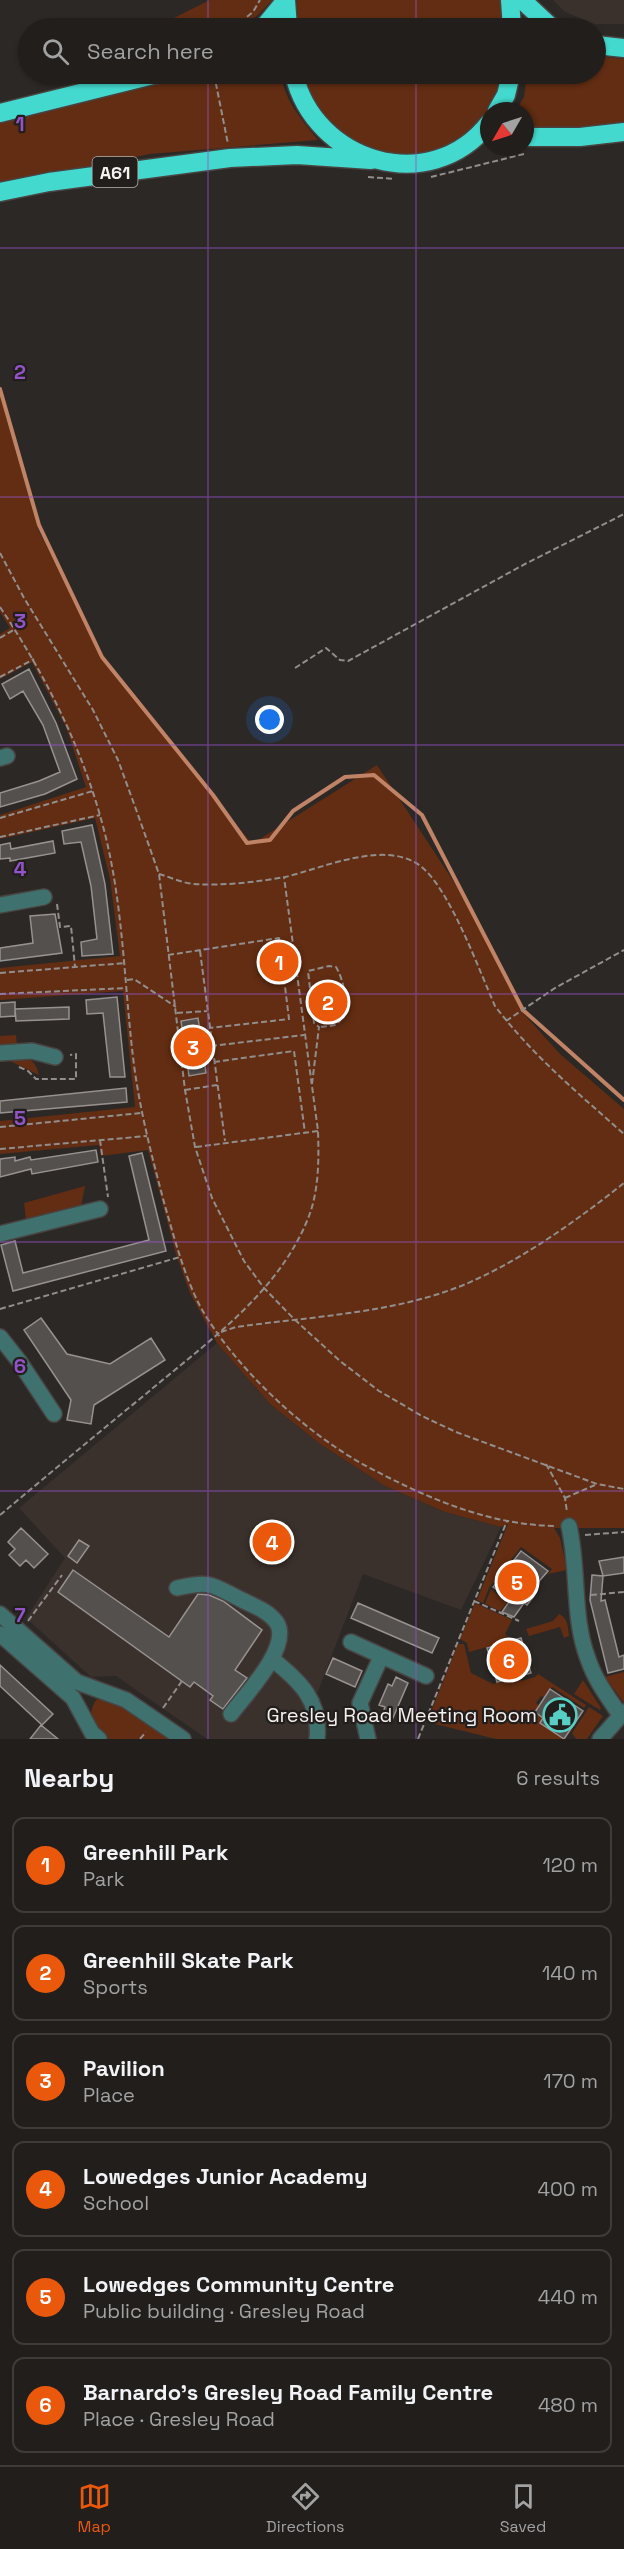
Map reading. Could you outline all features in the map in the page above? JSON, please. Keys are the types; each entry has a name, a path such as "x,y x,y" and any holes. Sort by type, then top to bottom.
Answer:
{"highway":[{"path":"271,18 286,0"},
{"path":"286,0 287,18"},
{"path":"510,0 511,18"},
{"path":"522,0 541,18"},
{"path":"606,46 624,48"},
{"path":"0,113 117,84"},
{"path":"296,84 297,90 319,126 338,141 371,160 416,163 435,159 480,135"},
{"path":"502,102 509,84"},
{"path":"534,137 580,137 624,132"},
{"name":"A61","path":"0,192 71,179 230,158 297,155 371,160"}],"street":[{"path":"0,905 44,897"},
{"path":"0,1053 32,1051 55,1057"},
{"path":"0,1234 100,1209"},
{"path":"0,1337 20,1361 54,1414"},
{"path":"570,1532 580,1629 587,1657 600,1686 622,1713 600,1739"},
{"path":"177,1588 208,1583 268,1613 277,1623 281,1634 279,1645 272,1659 231,1714"},
{"path":"0,1614 77,1682 126,1700 183,1739"},
{"path":"0,1634 73,1698 92,1733 99,1739"},
{"path":"351,1642 426,1676"},
{"path":"368,1739 360,1703 381,1657"},
{"path":"272,1659 292,1675 312,1701 319,1724 317,1739"},
{"path":"81,1709 86,1698 97,1690"}],"path":[{"path":"246,18 253,12 260,0"},
{"path":"216,84 229,147"},
{"path":"295,668 326,648 340,660 348,661 525,564 624,514"},
{"path":"0,553 24,598 93,710 118,760 159,874 185,1090 195,1147 200,1166 226,1229 244,1260 264,1288 294,1319 340,1361 379,1391 422,1416 456,1432 597,1484 624,1489"},
{"path":"0,607 34,659 66,720 93,791 114,878 141,1113 180,1257 200,1304 218,1333 257,1379 298,1421 351,1459 400,1485 450,1507 507,1521 570,1532 624,1532"},
{"path":"0,638 15,629"},
{"path":"0,677 34,659"},
{"path":"0,818 93,791"},
{"path":"0,837 100,815"},
{"path":"159,874 192,884 214,884 284,877 375,854 399,856 423,868 439,887 495,1006 506,1021 554,1071 624,1134"},
{"path":"0,1515 244,1311 292,1250 307,1221 316,1191 319,1158 318,1131 284,877"},
{"path":"44,897 56,896 60,927 71,926 75,967"},
{"path":"168,955 279,938 289,1019 209,1028"},
{"path":"200,950 225,1142"},
{"path":"506,1021 624,950"},
{"path":"0,972 125,963"},
{"path":"329,966 336,967 344,990 343,1014 334,1026 319,1027 314,1023 308,971 329,966"},
{"path":"126,980 134,979 176,1006"},
{"path":"0,994 127,988"},
{"path":"177,1013 207,1011"},
{"path":"312,1087 319,1027"},
{"path":"211,1046 305,1035"},
{"path":"214,1062 294,1051 305,1133"},
{"path":"185,1090 217,1085"},
{"path":"0,1127 141,1113"},
{"path":"195,1147 318,1131"},
{"path":"0,1149 147,1136"},
{"path":"100,1140 109,1207 100,1209"},
{"path":"218,1333 236,1327 386,1306 439,1293 478,1279 536,1245 624,1182"},
{"path":"0,1309 180,1257"},
{"path":"546,1464 565,1498 570,1532"},
{"path":"565,1498 587,1486 597,1484"},
{"path":"418,1739 507,1521"},
{"path":"19,1633 62,1575"},
{"path":"576,1594 599,1595 624,1592"},
{"path":"474,1601 519,1621"}],"shaded area":[{"path":"210,0 272,0 254,18 174,18"},
{"path":"297,0 500,0 502,18 298,18"},
{"path":"553,0 624,0 624,24 606,24 606,18 580,18 565,12"},
{"path":"606,57 624,59 624,123 534,130 534,102 521,102 526,84 606,84"},
{"path":"150,84 283,84 290,101 318,140 150,154 0,184 0,123"},
{"path":"307,84 500,84 493,102 480,102 480,120 469,132 434,152 416,156 366,149 327,122 312,101"},
{"path":"0,396 38,529 104,661 252,844 377,765 475,914 524,1014 560,1054 624,1109 624,1528 554,1528 560,1538 567,1570 548,1574 552,1569 521,1547 489,1588 483,1603 477,1600 508,1524 501,1527 445,1512 385,1486 320,1444 270,1404 217,1343 190,1293 176,1254 148,1150 101,1156 99,1145 0,1154 0,1121 135,1107 123,991 0,1000 0,968 120,956 110,879 95,818 0,839 0,815 86,787 66,727 32,662 0,679 0,634 10,628 0,612"},
{"path":"16,1035 18,1056 32,1061 39,1075 0,1056 0,1036"},
{"path":"85,1186 81,1206 26,1220 24,1203"},
{"path":"217,1343 270,1404 320,1444 385,1486 445,1512 501,1527 461,1610 363,1574 317,1694 328,1719 324,1739 207,1739 116,1676 91,1677 26,1618 65,1558 19,1508"},
{"path":"491,1589 507,1603 500,1611 485,1604"},
{"path":"475,1603 512,1620 505,1634 508,1637 502,1638 502,1643 469,1652 467,1643 460,1639"},
{"path":"559,1614 566,1620 569,1636 564,1638 560,1627 529,1636 526,1629 553,1621"},
{"path":"458,1644 464,1644 471,1673 493,1684 519,1676 521,1681 538,1674 586,1705 584,1708 552,1687 544,1698 541,1696 536,1703 540,1706 535,1713 543,1718 541,1723 565,1739 496,1739 427,1722"},
{"path":"624,1672 624,1703 605,1677"},
{"path":"583,1680 601,1708 600,1710 574,1694"},
{"path":"105,1698 120,1703 174,1739 109,1739 93,1722 91,1712 96,1700"},
{"path":"589,1707 603,1716 587,1739 576,1739 572,1733"}],"building":[{"path":"29,669 56,723 77,779 45,794 0,807 0,793 60,772 43,725 23,691 10,699 2,684"},
{"path":"92,825 105,884 113,954 82,956 81,942 97,939 91,886 81,842 64,844 62,831"},
{"path":"53,841 55,853 10,861 10,858 0,859 0,845 10,843 11,849"},
{"path":"55,914 62,953 0,961 0,948 33,943 30,916"},
{"path":"117,997 125,1077 110,1077 103,1013 87,1014 86,1000"},
{"path":"15,1002 15,1016 0,1017 0,1003"},
{"path":"69,1007 69,1019 16,1021 15,1009"},
{"path":"198,1018 206,1073 189,1076 181,1021"},
{"path":"126,1088 127,1102 0,1113 0,1101"},
{"path":"96,1150 98,1162 32,1174 31,1169 0,1177 0,1159 15,1157 15,1161 30,1157 31,1160"},
{"path":"142,1153 166,1251 13,1291 1,1245 15,1241 23,1273 149,1240 129,1156"},
{"path":"41,1318 67,1354 110,1364 151,1338 165,1360 94,1405 91,1424 67,1420 71,1400 24,1330"},
{"path":"21,1528 48,1554 34,1568 26,1560 20,1566 9,1555 15,1549 8,1542"},
{"path":"79,1540 89,1546 77,1563 68,1556"},
{"path":"521,1551 548,1571 533,1588 534,1596 527,1605 524,1603 514,1617 502,1612 511,1599 493,1587"},
{"path":"624,1557 624,1573 603,1576 599,1561"},
{"path":"73,1570 169,1637 198,1594 209,1595 223,1601 262,1630 235,1670 247,1678 223,1709 210,1700 213,1696 194,1682 190,1687 58,1592"},
{"path":"592,1575 603,1576 601,1601 605,1600 619,1657 624,1655 624,1669 608,1673 590,1600"},
{"path":"358,1603 439,1638 432,1653 351,1618"},
{"path":"521,1638 531,1673 497,1682 487,1648"},
{"path":"333,1658 362,1671 355,1687 326,1674"},
{"path":"0,1665 53,1714 42,1725 0,1686"},
{"path":"396,1677 408,1683 392,1720 382,1716 385,1707 379,1705 388,1684 392,1686"},
{"name":"Gresley Road Meeting Room","path":"550,1689 583,1711 564,1739 540,1723 543,1718 535,1712"},
{"path":"41,1725 58,1739 30,1739"}],"waterway":[{"path":"0,389 39,525 102,657 213,795 247,843 270,840 293,811 345,777 374,775 422,815 523,1010 624,1100"}],"place":[{"name":"Greenhill Park","path":"279,962"},
{"name":"Greenhill Skate Park","path":"328,1002"},
{"name":"Pavilion","path":"193,1047"},
{"name":"Lowedges Junior Academy","path":"272,1542"},
{"name":"Lowedges Community Centre","path":"517,1582"},
{"name":"Barnardo's Gresley Road Family Centre","path":"509,1660"},
{"name":"Gresley Road Meeting Room","path":"560,1715"}]}
